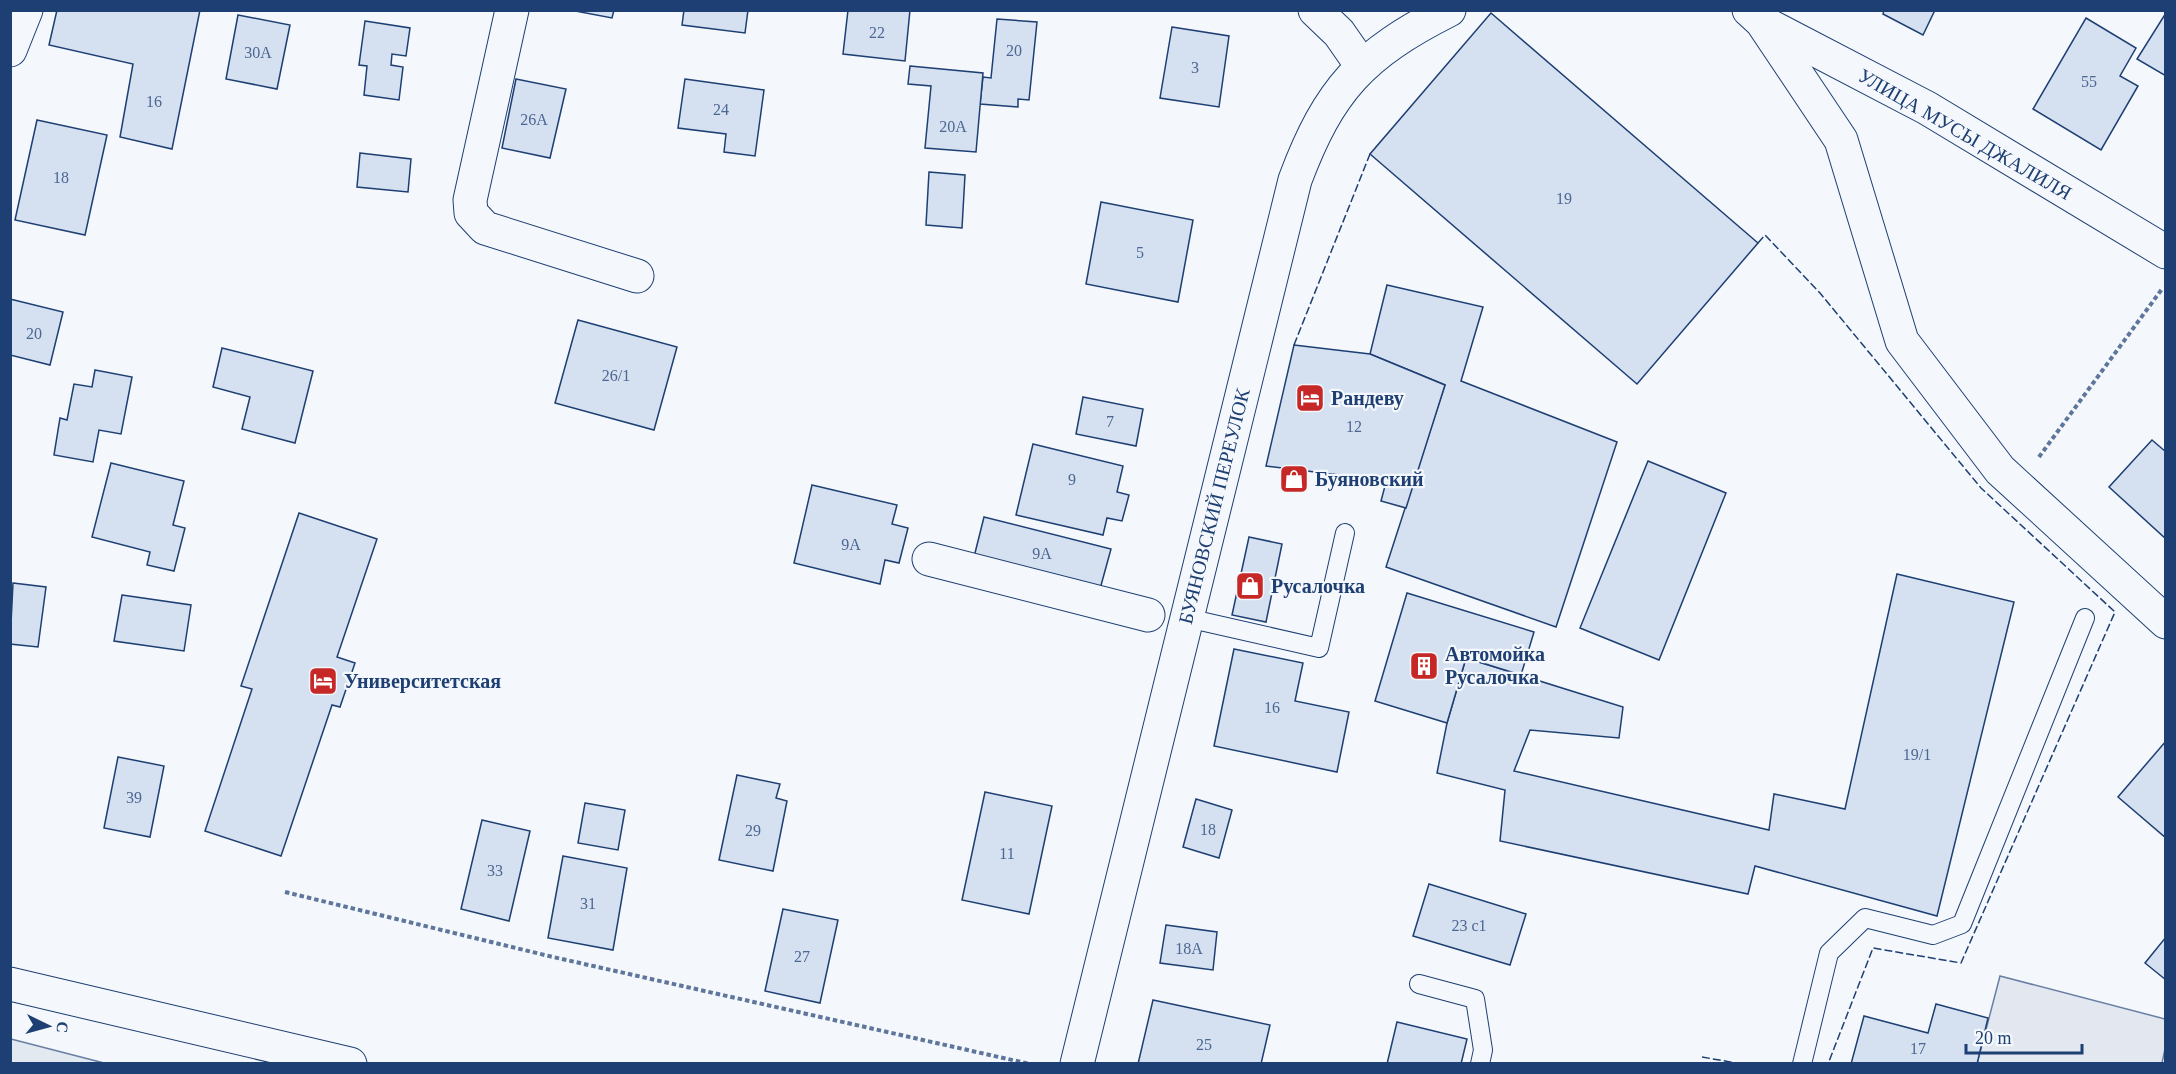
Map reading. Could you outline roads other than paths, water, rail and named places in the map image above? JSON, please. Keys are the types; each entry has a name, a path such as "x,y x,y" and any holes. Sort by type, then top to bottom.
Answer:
{"street":[{"path":"10,50 26,10"},
{"path":"512,10 470,200 471,213 485,228 637,276"},
{"path":"1315,10 1339,33 1362,66"},
{"name":"БУЯНОВСКИЙ ПЕРЕУЛОК","path":"1077,1064 1295,180 1321,116 1342,85 1387,45 1449,10"},
{"path":"1755,16 1841,140 1902,341 2000,470 2166,622"},
{"name":"УЛИЦА МУСЫ ДЖАЛИЛЯ","path":"1755,16 1927,108 2166,252"},
{"path":"929,559 1148,615"},
{"path":"10,984 350,1064"}],"lane":[{"path":"1187,618 1319,648 1345,533"},
{"path":"1802,1064 1829,953 1865,918 1933,936 1962,924 2085,618"},
{"path":"1419,984 1474,999 1483,1050 1480,1064"}],"place":[{"name":"Рандеву","path":"1310,398"},
{"name":"Буяновский","path":"1294,479"},
{"name":"Русалочка","path":"1250,586"},
{"name":"Автомойка Русалочка","path":"1424,666"},
{"name":"Университетская","path":"323,681"}]}
